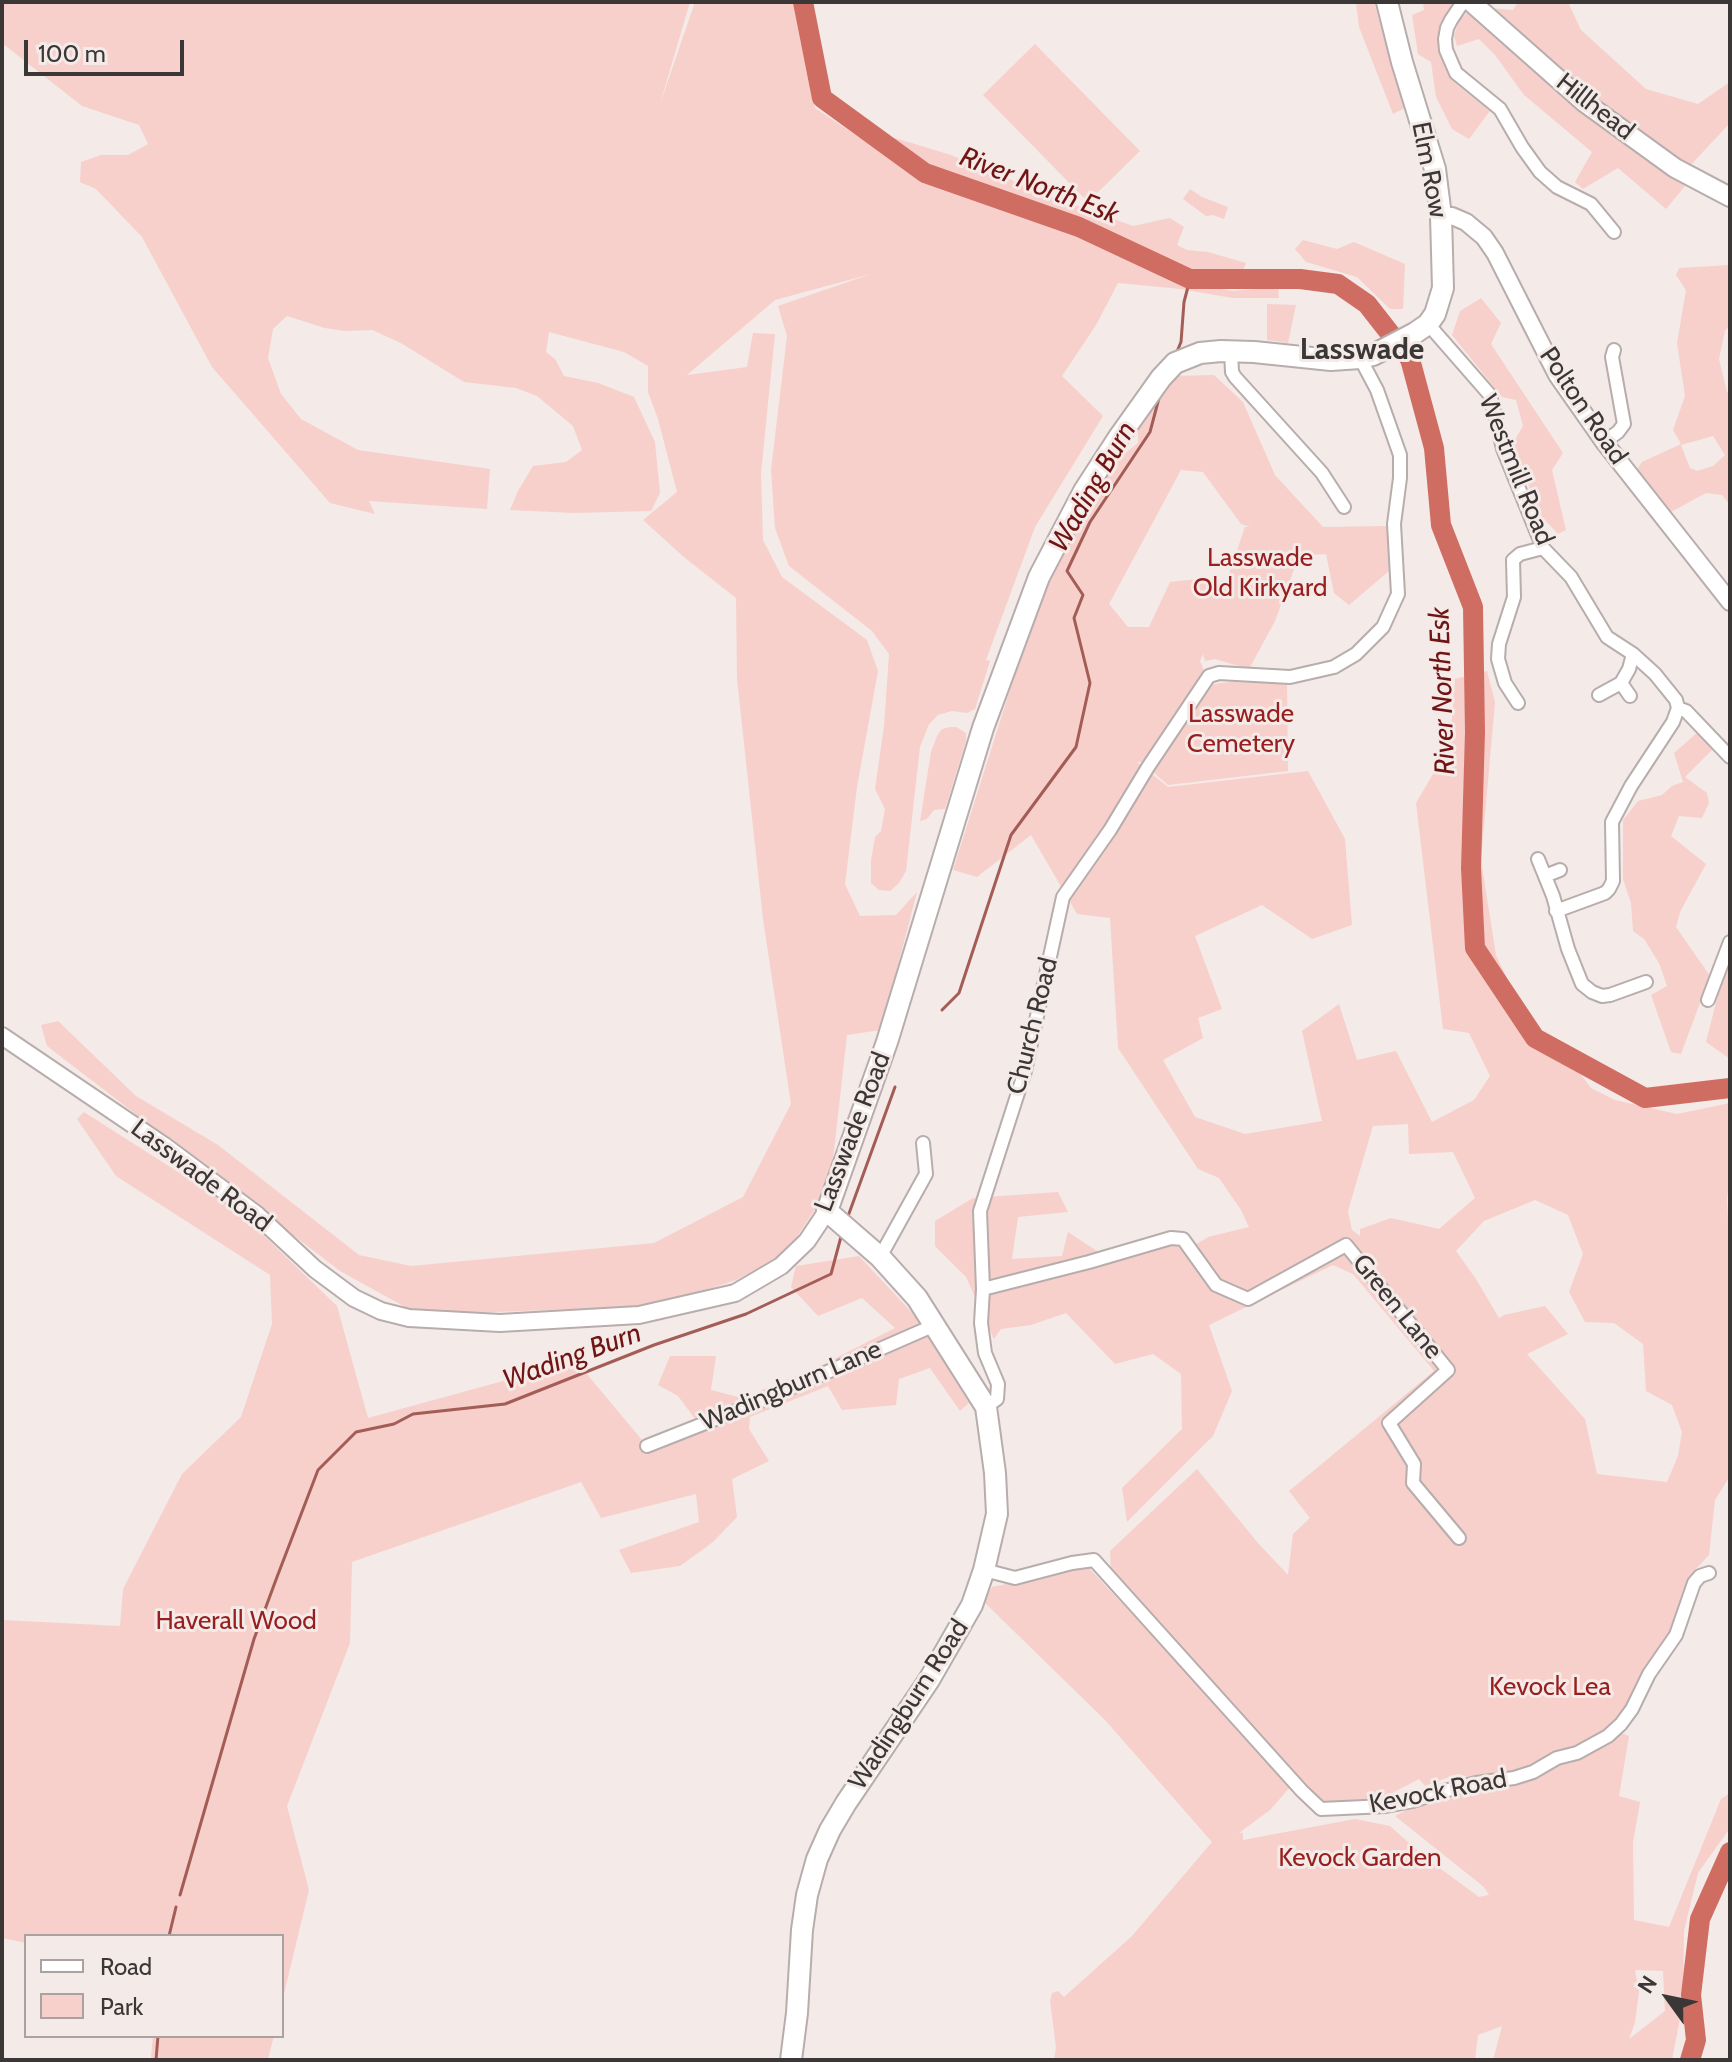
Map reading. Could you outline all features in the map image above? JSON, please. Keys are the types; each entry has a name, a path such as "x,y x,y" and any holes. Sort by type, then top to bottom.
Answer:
{"main road":[{"name":"Elm Row","path":"1387,2 1435,169 1441,216 1443,288 1435,314 1422,328"},
{"name":"Hillhead","path":"1471,2 1584,102 1675,168 1730,197"},
{"path":"1232,356 1331,360 1366,356 1422,328"},
{"name":"Lasswade Road","path":"839,1220 887,1042 983,728 1039,577 1084,491 1168,371 1200,353 1232,356"},
{"name":"Wadingburn Road","path":"791,2060 802,1930 817,1859 846,1803 929,1680 972,1605 997,1514 986,1407 917,1298 880,1257 839,1220"}],"street":[{"path":"1463,2 1451,20 1445,39 1446,50 1456,73 1500,109 1540,172 1557,187 1591,204 1602,223 1614,232"},
{"name":"Polton Road","path":"1441,216 1452,216 1466,222 1484,237 1557,375 1604,442 1730,602"},
{"name":"Westmill Road","path":"1422,328 1490,395 1503,449 1543,548 1571,577 1607,637 1633,654 1655,674 1676,700 1678,708 1686,711 1730,757"},
{"path":"1604,442 1624,424 1612,357 1614,350"},
{"path":"1232,356 1235,377 1322,473 1344,507"},
{"name":"Church Road","path":"986,1407 997,1399 998,1384 985,1353 981,1323 980,1211 1025,1071 1063,897 1209,676 1219,673 1290,677 1334,667 1356,654 1383,627 1398,594 1394,524 1400,455 1366,356"},
{"path":"1518,703 1505,683 1498,659 1499,644 1514,597 1513,560 1520,554 1543,548"},
{"path":"1599,695 1621,683 1633,654"},
{"path":"1621,683 1630,696"},
{"path":"1556,911 1609,889 1613,881 1612,822 1631,786 1673,722 1678,708"},
{"path":"1538,859 1582,984 1602,996 1636,993 1646,982"},
{"path":"1545,876 1560,870"},
{"path":"1708,1000 1730,942"},
{"name":"Lasswade Road","path":"2,1036 163,1145 257,1215 315,1269 354,1298 381,1311 409,1318 500,1323 639,1315 735,1293 781,1266 807,1241 839,1220"},
{"path":"880,1257 926,1174 923,1143"},
{"name":"Green Lane","path":"983,1289 1171,1238 1183,1239 1216,1285 1248,1299 1346,1245 1448,1370 1389,1423 1414,1464 1413,1483 1459,1538"},
{"name":"Wadingburn Lane","path":"647,1446 761,1401 935,1325"},
{"name":"Kevock Road","path":"984,1570 1015,1578 1094,1560 1321,1809 1386,1806 1476,1783 1514,1778 1533,1772 1557,1758 1577,1753 1608,1736 1632,1709 1649,1674 1676,1635 1694,1583 1700,1576 1709,1573"}],"green space":[{"path":"2,2 690,2 660,104 695,2 798,2 815,108 922,179 1070,230 1173,279 1232,291 1278,287 1279,298 1232,298 1118,283 1096,325 1062,376 1103,416 1035,527 986,660 990,661 975,709 967,713 952,711 938,715 929,724 920,747 906,871 890,891 879,890 871,883 875,837 881,831 885,809 875,789 884,726 889,654 872,631 789,566 775,528 771,470 787,336 778,306 871,274 775,300 687,375 747,367 753,333 775,334 761,473 763,540 782,577 867,640 878,671 857,787 845,884 860,916 896,915 917,892 881,1030 847,1035 830,1186 786,1254 736,1280 657,1306 467,1313 407,1308 340,1271 47,1046 41,1025 58,1021 136,1096 218,1145 359,1255 411,1266 654,1243 743,1197 791,1104 763,919 737,679 736,598 643,520 677,492 648,392 648,366 624,352 549,332 546,352 555,359 564,376 598,383 634,397 655,442 660,493 651,511 574,513 510,510 533,466 566,462 582,450 573,426 537,396 516,388 464,382 401,343 372,330 325,328 287,316 273,329 268,358 281,394 301,419 358,450 490,469 487,509 369,501 375,514 330,503 212,367 142,237 96,189 80,182 81,162 101,155 128,155 148,144 139,125 82,106 2,43"},
{"path":"1356,2 1374,2 1405,108 1393,114 1359,27"},
{"path":"1423,2 1452,2 1453,6 1442,22 1439,41 1455,83 1490,111 1469,139 1452,129 1436,97 1431,62 1418,54 1412,15 1424,10"},
{"path":"1518,2 1568,2 1581,30 1646,89 1698,104 1730,82 1730,123 1688,168 1593,99 1489,8 1513,10"},
{"path":"1468,12 1590,115 1685,186 1666,209 1618,168 1583,189 1575,182 1592,152 1524,95 1495,55 1479,39 1457,46 1454,36 1459,20"},
{"path":"1035,44 1140,151 1088,202 983,95"},
{"path":"895,138 951,155 1133,226 1170,218 1184,227 1177,245 1246,263 1243,270 1193,269 933,166 888,142"},
{"path":"1190,189 1228,207 1224,219 1206,216 1183,199"},
{"path":"1303,240 1337,249 1354,242 1405,264 1403,309 1390,309 1357,277 1306,262 1295,249"},
{"path":"1730,265 1730,325 1725,331 1719,359 1727,392 1730,393 1730,505 1722,495 1706,493 1671,512 1639,478 1637,470 1642,462 1681,444 1673,430 1685,396 1677,343 1686,290 1676,275 1679,268","holes":["1713,436 1725,455 1713,466 1697,471 1690,468 1681,445"]},
{"path":"1481,298 1501,323 1491,344 1563,453 1552,470 1566,530 1558,534 1539,514 1513,443 1523,426 1516,400 1502,397 1452,335 1460,311"},
{"path":"1267,304 1296,305 1288,343 1267,340"},
{"path":"1214,375 1243,402 1275,475 1323,527 1387,526 1389,571 1349,605 1334,593 1326,554 1294,554 1296,564 1275,621 1249,669 1215,659 1205,661 1203,654 1200,661 1204,671 1143,762 1137,762 1168,787 1308,771 1345,839 1352,925 1312,939 1262,905 1195,936 1222,1009 1198,1018 1203,1038 1163,1060 1195,1117 1245,1134 1322,1121 1302,1031 1339,1004 1357,1060 1396,1051 1432,1122 1474,1100 1490,1076 1469,1033 1443,1029 1416,803 1450,745 1455,679 1487,671 1495,702 1481,860 1496,955 1542,1052 1576,1068 1591,1088 1615,1100 1677,1114 1730,1103 1727,1199 1730,1476 1715,1500 1709,1555 1694,1571 1671,1632 1632,1703 1609,1726 1577,1749 1557,1750 1532,1767 1514,1773 1475,1779 1457,1774 1425,1786 1419,1779 1377,1801 1324,1804 1312,1794 1111,1572 1110,1551 1197,1469 1288,1575 1293,1534 1310,1518 1289,1491 1434,1371 1353,1274 1333,1265 1209,1325 1232,1391 1213,1436 1127,1522 1122,1488 1182,1429 1181,1374 1153,1354 1115,1364 1066,1313 1031,1325 1001,1329 994,1339 966,1277 935,1246 935,1221 973,1198 1058,1192 1068,1212 1018,1217 1012,1259 1062,1256 1068,1232 1100,1253 1169,1237 1183,1252 1208,1237 1249,1227 1219,1178 1198,1169 1118,1048 1110,918 1077,914 1031,835 977,877 953,870 1046,576 1114,462 1138,443 1138,423 1171,376","holes":["1181,470 1203,472 1241,524 1250,527 1245,527 1223,591 1207,578 1170,582 1149,627 1128,627 1109,604","1408,1124 1409,1154 1453,1152 1475,1198 1439,1229 1391,1218 1360,1229 1360,1236 1352,1230 1348,1211 1373,1126","1535,1200 1568,1215 1583,1254 1569,1292 1585,1322 1614,1323 1643,1344 1646,1391 1672,1405 1682,1432 1678,1456 1667,1482 1597,1474 1585,1419 1527,1354 1568,1334 1545,1306 1499,1318 1456,1251 1484,1221","1398,1424 1417,1461 1417,1480 1410,1485 1406,1464 1387,1433"]},
{"name":"Lasswade Cemetery","path":"1287,683 1288,771 1168,785 1151,770 1164,747 1214,684"},
{"path":"950,727 966,733 966,741 945,809 934,810 927,819 920,821 931,752 942,729"},
{"path":"1698,732 1713,749 1685,777 1707,793 1709,803 1702,818 1679,816 1671,836 1706,864 1680,912 1676,927 1710,976 1681,1054 1671,1052 1651,995 1667,986 1659,963 1644,939 1633,931 1631,903 1623,879 1623,820 1638,801 1662,795 1683,782 1674,753"},
{"path":"1730,965 1730,1059 1706,1042 1719,991"},
{"name":"Haverall Wood","path":"84,1112 236,1209 337,1306 368,1418 576,1361 647,1446 698,1423 678,1396 658,1385 670,1356 716,1356 711,1390 742,1398 824,1364 895,1328 862,1298 818,1316 791,1287 796,1266 859,1256 916,1317 969,1403 960,1411 930,1368 899,1379 896,1405 842,1410 828,1386 750,1417 749,1429 769,1461 732,1479 737,1517 713,1542 680,1566 631,1573 619,1550 699,1522 696,1494 601,1518 581,1482 352,1562 350,1643 287,1806 309,1890 284,1994 284,1934 24,1934 24,1943 2,1938 2,1620 120,1626 123,1589 182,1474 241,1417 272,1324 270,1275 116,1176 77,1119"},
{"name":"Kevock Garden","path":"1088,1567 1292,1785 1270,1810 1239,1833 1243,1833 1243,1840 1355,1819 1390,1826 1426,1858 1479,1897 1489,1895 1484,1887 1395,1816 1417,1805 1607,1742 1621,1733 1629,1736 1619,1796 1640,1802 1633,1843 1634,1920 1669,1927 1721,1799 1730,1793 1730,1828 1698,1873 1684,1931 1683,2003 1672,2060 1493,2060 1502,2026 1478,2035 1475,2060 1054,2060 1052,1993 1058,1991 1064,1997 1132,1936 1212,1842 1105,1720 984,1602 992,1587","holes":["1635,1970 1663,1971 1665,2011 1629,2039 1639,1992"]},
{"path":"153,2038 273,2038 268,2059 151,2058"}],"waterway":[{"name":"River North Esk","path":"803,2 822,98 925,173 1079,227 1190,279 1300,279 1338,284 1367,304 1410,359 1434,448 1441,525 1473,607 1475,732 1471,868 1475,948 1535,1038 1645,1098 1730,1088"},
{"name":"Wading Burn","path":"1176,354 1181,342 1184,302 1190,279"},
{"name":"Wading Burn","path":"942,1010 959,993 1011,835 1076,747 1090,683 1074,618 1083,595 1067,571 1090,522 1150,432 1159,398"},
{"name":"Wading Burn","path":"847,1219 895,1087"},
{"name":"Wading Burn","path":"180,1895 254,1639 318,1470 356,1432 394,1424 413,1414 505,1404 654,1345 746,1314 831,1274 842,1233"},
{"name":"River North Esk","path":"1690,2060 1696,2040 1691,1995 1700,1919 1730,1852"},
{"path":"169,1934 176,1907"},
{"path":"156,2060 158,2038"}],"district":[{"name":"Lasswade","path":"1362,350"}],"park label":[{"name":"Lasswade Old Kirkyard","path":"1260,573"},
{"name":"Kevock Lea","path":"1550,1687"}]}
